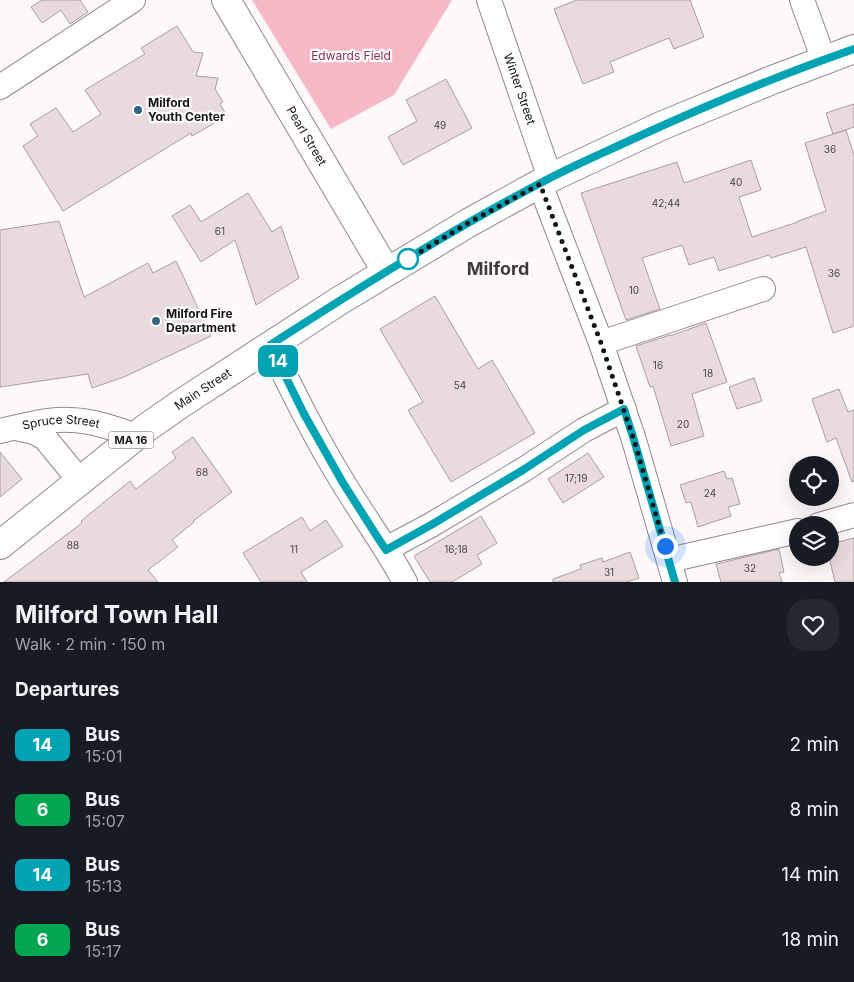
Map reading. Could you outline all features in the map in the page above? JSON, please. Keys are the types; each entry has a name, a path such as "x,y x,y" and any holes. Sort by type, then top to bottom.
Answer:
{"main road":[{"name":"Pearl Street","path":"226,0 386,271"},
{"name":"Main Street","path":"0,545 136,436 182,402 386,271 470,222 545,181 690,113 854,49"}],"street":[{"path":"0,87 133,0"},
{"name":"Winter Street","path":"488,0 545,181 634,440 675,582"},
{"path":"802,0 824,60"},
{"path":"601,343 763,290"},
{"path":"270,345 304,414 333,466 405,582"},
{"path":"386,550 523,470 584,430 624,409"},
{"name":"Spruce Street","path":"8,429 49,421 72,420 90,422 136,436"},
{"name":"Spruce Street","path":"8,429 34,432 45,438 80,481"},
{"path":"839,519 854,515"},
{"path":"669,560 789,533"}],"green space":[{"name":"Edwards Field","path":"252,0 452,0 394,95 331,129"}],"building":[{"path":"42,0 80,0 88,12 70,24 61,10 42,23 31,7"},
{"path":"577,0 690,0 704,37 674,49 669,38 610,62 614,72 583,84 554,9"},
{"name":"Milford Youth Center","path":"177,26 193,52 203,53 196,76 218,78 215,89 223,102 220,104 227,116 192,136 191,133 63,211 23,146 38,136 30,124 56,108 73,132 101,114 85,90 145,54 141,48"},
{"path":"446,79 472,128 403,165 388,137 417,121 406,100"},
{"path":"854,104 854,127 833,134 826,113"},
{"path":"846,130 854,155 854,326 833,333 806,247 771,258 769,255 719,271 714,257 689,265 682,245 642,258 660,309 626,320 581,193 677,162 684,183 751,160 761,190 739,197 752,237 826,211 805,143"},
{"path":"248,193 272,232 281,226 299,278 256,305 235,240 201,262 172,216 190,205 201,222"},
{"path":"59,221 84,297 148,263 153,273 176,261 211,336 124,377 92,388 88,374 0,387 0,230"},
{"path":"435,296 478,369 492,360 535,433 451,482 408,410 423,402 380,329"},
{"path":"706,323 727,382 692,394 704,436 671,446 653,386 650,387 636,346"},
{"path":"754,378 762,401 737,409 729,387"},
{"path":"839,389 848,412 854,410 854,481 852,482 836,438 827,442 812,399"},
{"path":"193,437 232,492 193,521 172,540 178,547 148,570 158,582 4,582 82,523 81,521 130,481 136,489 176,458 172,452"},
{"path":"0,452 22,479 0,497"},
{"path":"588,453 604,477 563,503 548,479"},
{"path":"724,471 727,479 732,478 740,504 728,507 731,516 698,527 691,502 686,503 680,485"},
{"path":"481,516 497,543 477,555 482,564 452,582 430,582 414,556"},
{"path":"302,517 310,531 326,520 343,546 301,572 307,582 261,582 243,553"},
{"path":"854,538 854,582 835,582 831,566 839,566 839,542"},
{"path":"779,549 784,572 779,573 782,582 721,582 716,564"},
{"path":"630,552 639,578 627,582 553,582 553,579 581,569 580,565 602,558 603,562"}],"bus line":[{"name":"14","path":"675,582 624,409 584,430 523,470 386,550 333,466 304,414 270,345 386,271 550,178 690,113 854,49"}],"place":[{"name":"Milford Youth Center","path":"138,110"},
{"name":"Milford Fire Department","path":"156,321"}],"district":[{"name":"Milford","path":"498,269"}],"route":[{"path":"408,259 403,262 470,222 540,184 601,343 634,440 665,546"}]}
